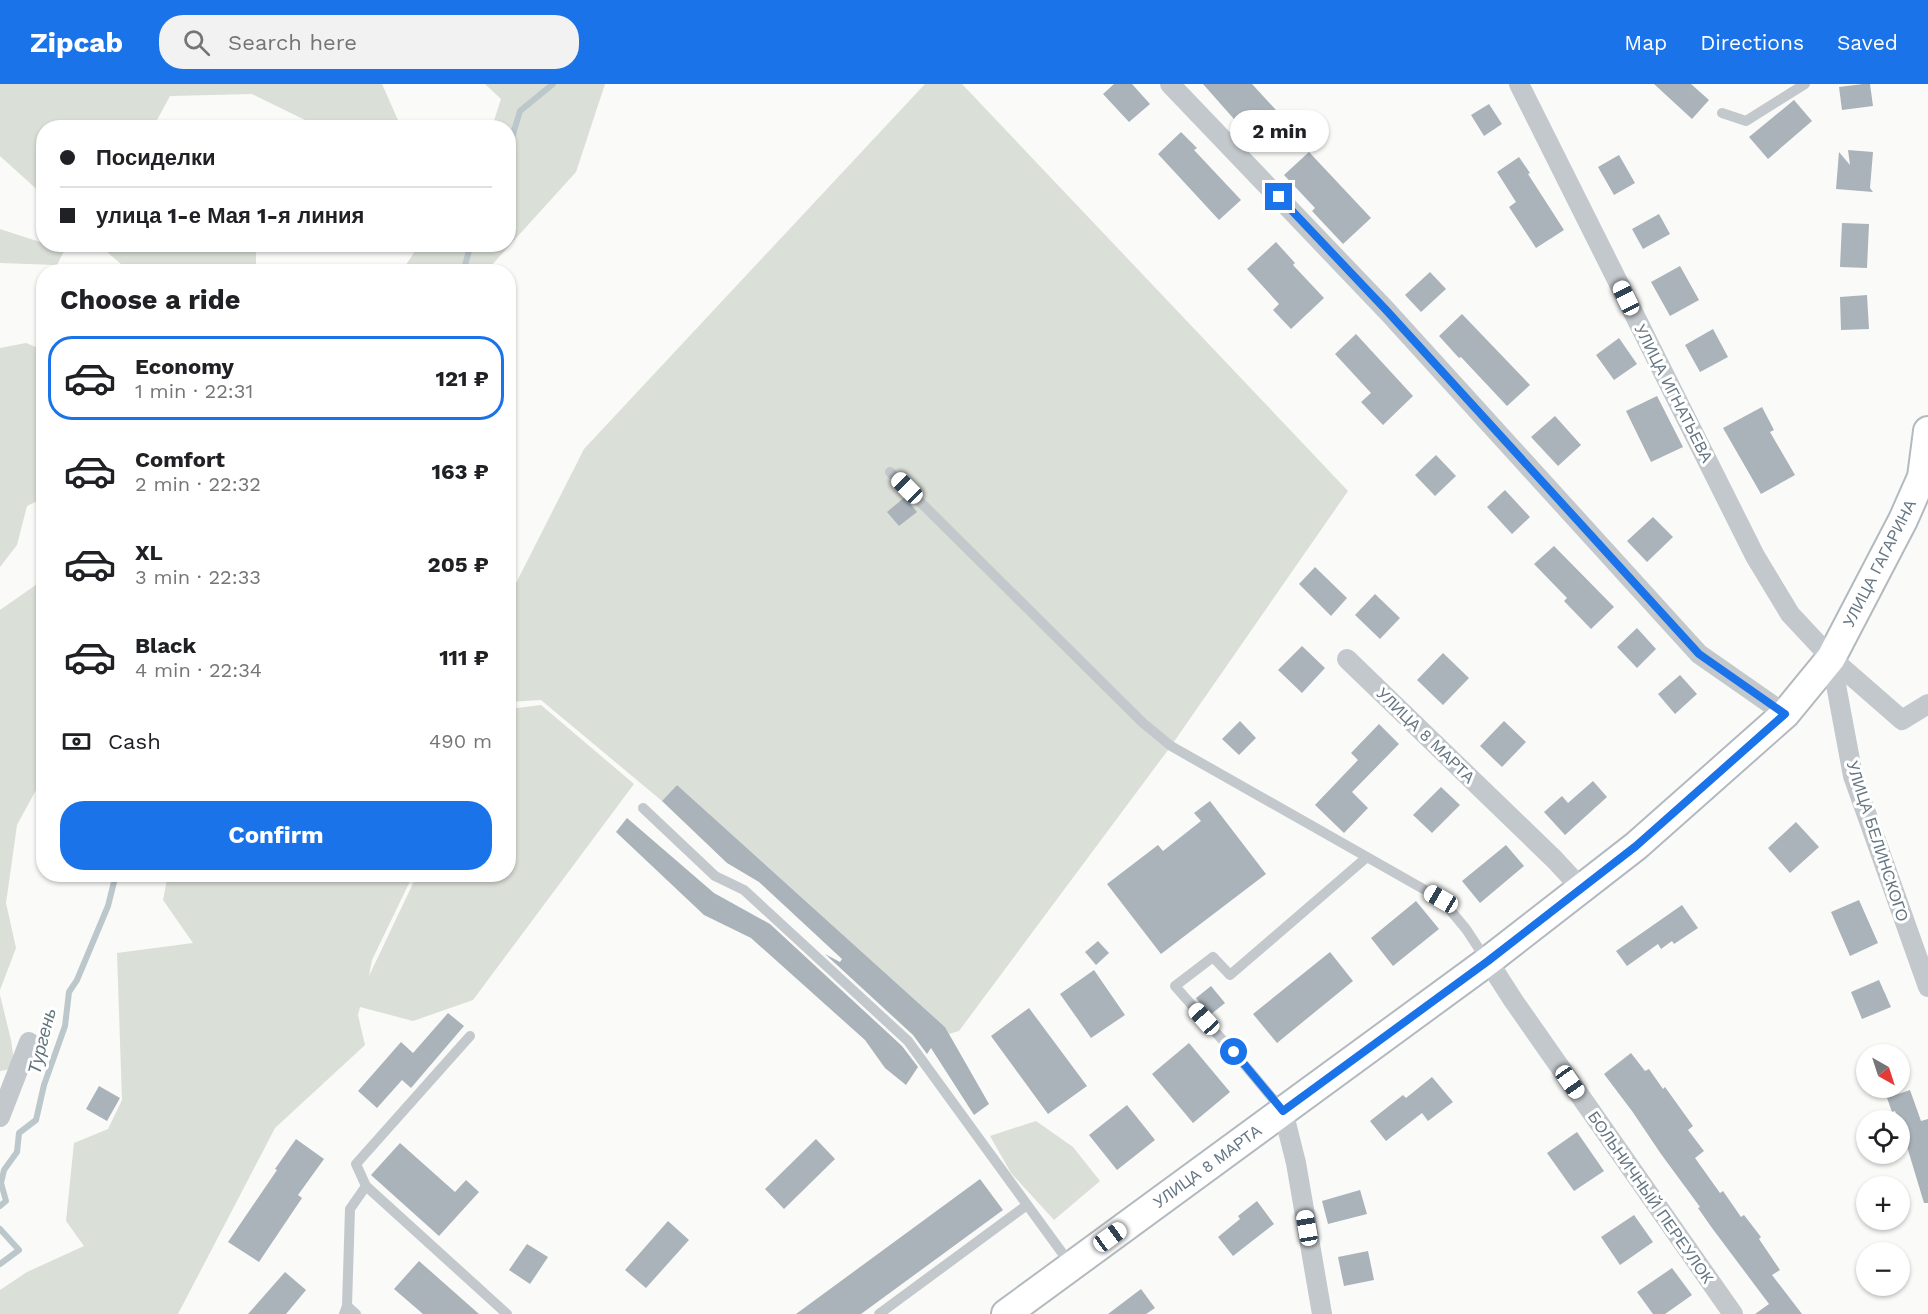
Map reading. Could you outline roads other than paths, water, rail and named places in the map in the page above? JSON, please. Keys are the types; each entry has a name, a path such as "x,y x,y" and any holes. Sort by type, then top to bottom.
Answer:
{"main road":[{"name":"УЛИЦА ГАГАРИНА","path":"1831,658 1903,520 1922,477 1928,430"},
{"name":"УЛИЦА 8 МАРТА","path":"1006,1314 1488,961 1636,846 1785,714 1831,658"}],"street":[{"path":"1170,84 1387,311 1699,654 1785,714"},
{"name":"УЛИЦА ИГНАТЬЕВА","path":"1519,84 1755,556 1790,614 1831,658"},
{"path":"1831,658 1902,720 1928,704"},
{"name":"УЛИЦА БЕЛИНСКОГО","path":"1831,658 1853,776 1928,987"},
{"name":"УЛИЦА 8 МАРТА","path":"1347,659 1554,859 1581,888"},
{"name":"БОЛЬНИЧНЫЙ ПЕРЕУЛОК","path":"1488,961 1733,1314"},
{"path":"0,1117 29,1042"},
{"path":"1283,1111 1296,1163 1322,1314"}],"lane":[{"path":"1722,113 1746,121 1805,84"},
{"path":"890,472 1143,723 1171,746 1441,899 1488,961"},
{"path":"643,808 715,876 744,890 908,1041 1071,1265"},
{"path":"1283,1111 1175,986 1213,957 1230,975 1367,857"},
{"path":"470,1036 356,1164 366,1186 507,1314"},
{"path":"356,1314 345,1310 350,1209 366,1186"},
{"path":"879,1314 1028,1204"}],"waterway":[{"name":"Тургень","path":"516,124 520,111 553,84"},
{"name":"Тургень","path":"465,264 469,252"},
{"name":"Тургень","path":"0,1206 6,1201 1,1183 4,1170 17,1152 19,1133 36,1120 44,1085 65,1026 69,992 77,980 108,906 114,882"},
{"name":"Тургень","path":"0,1229 19,1250 0,1264"}]}
